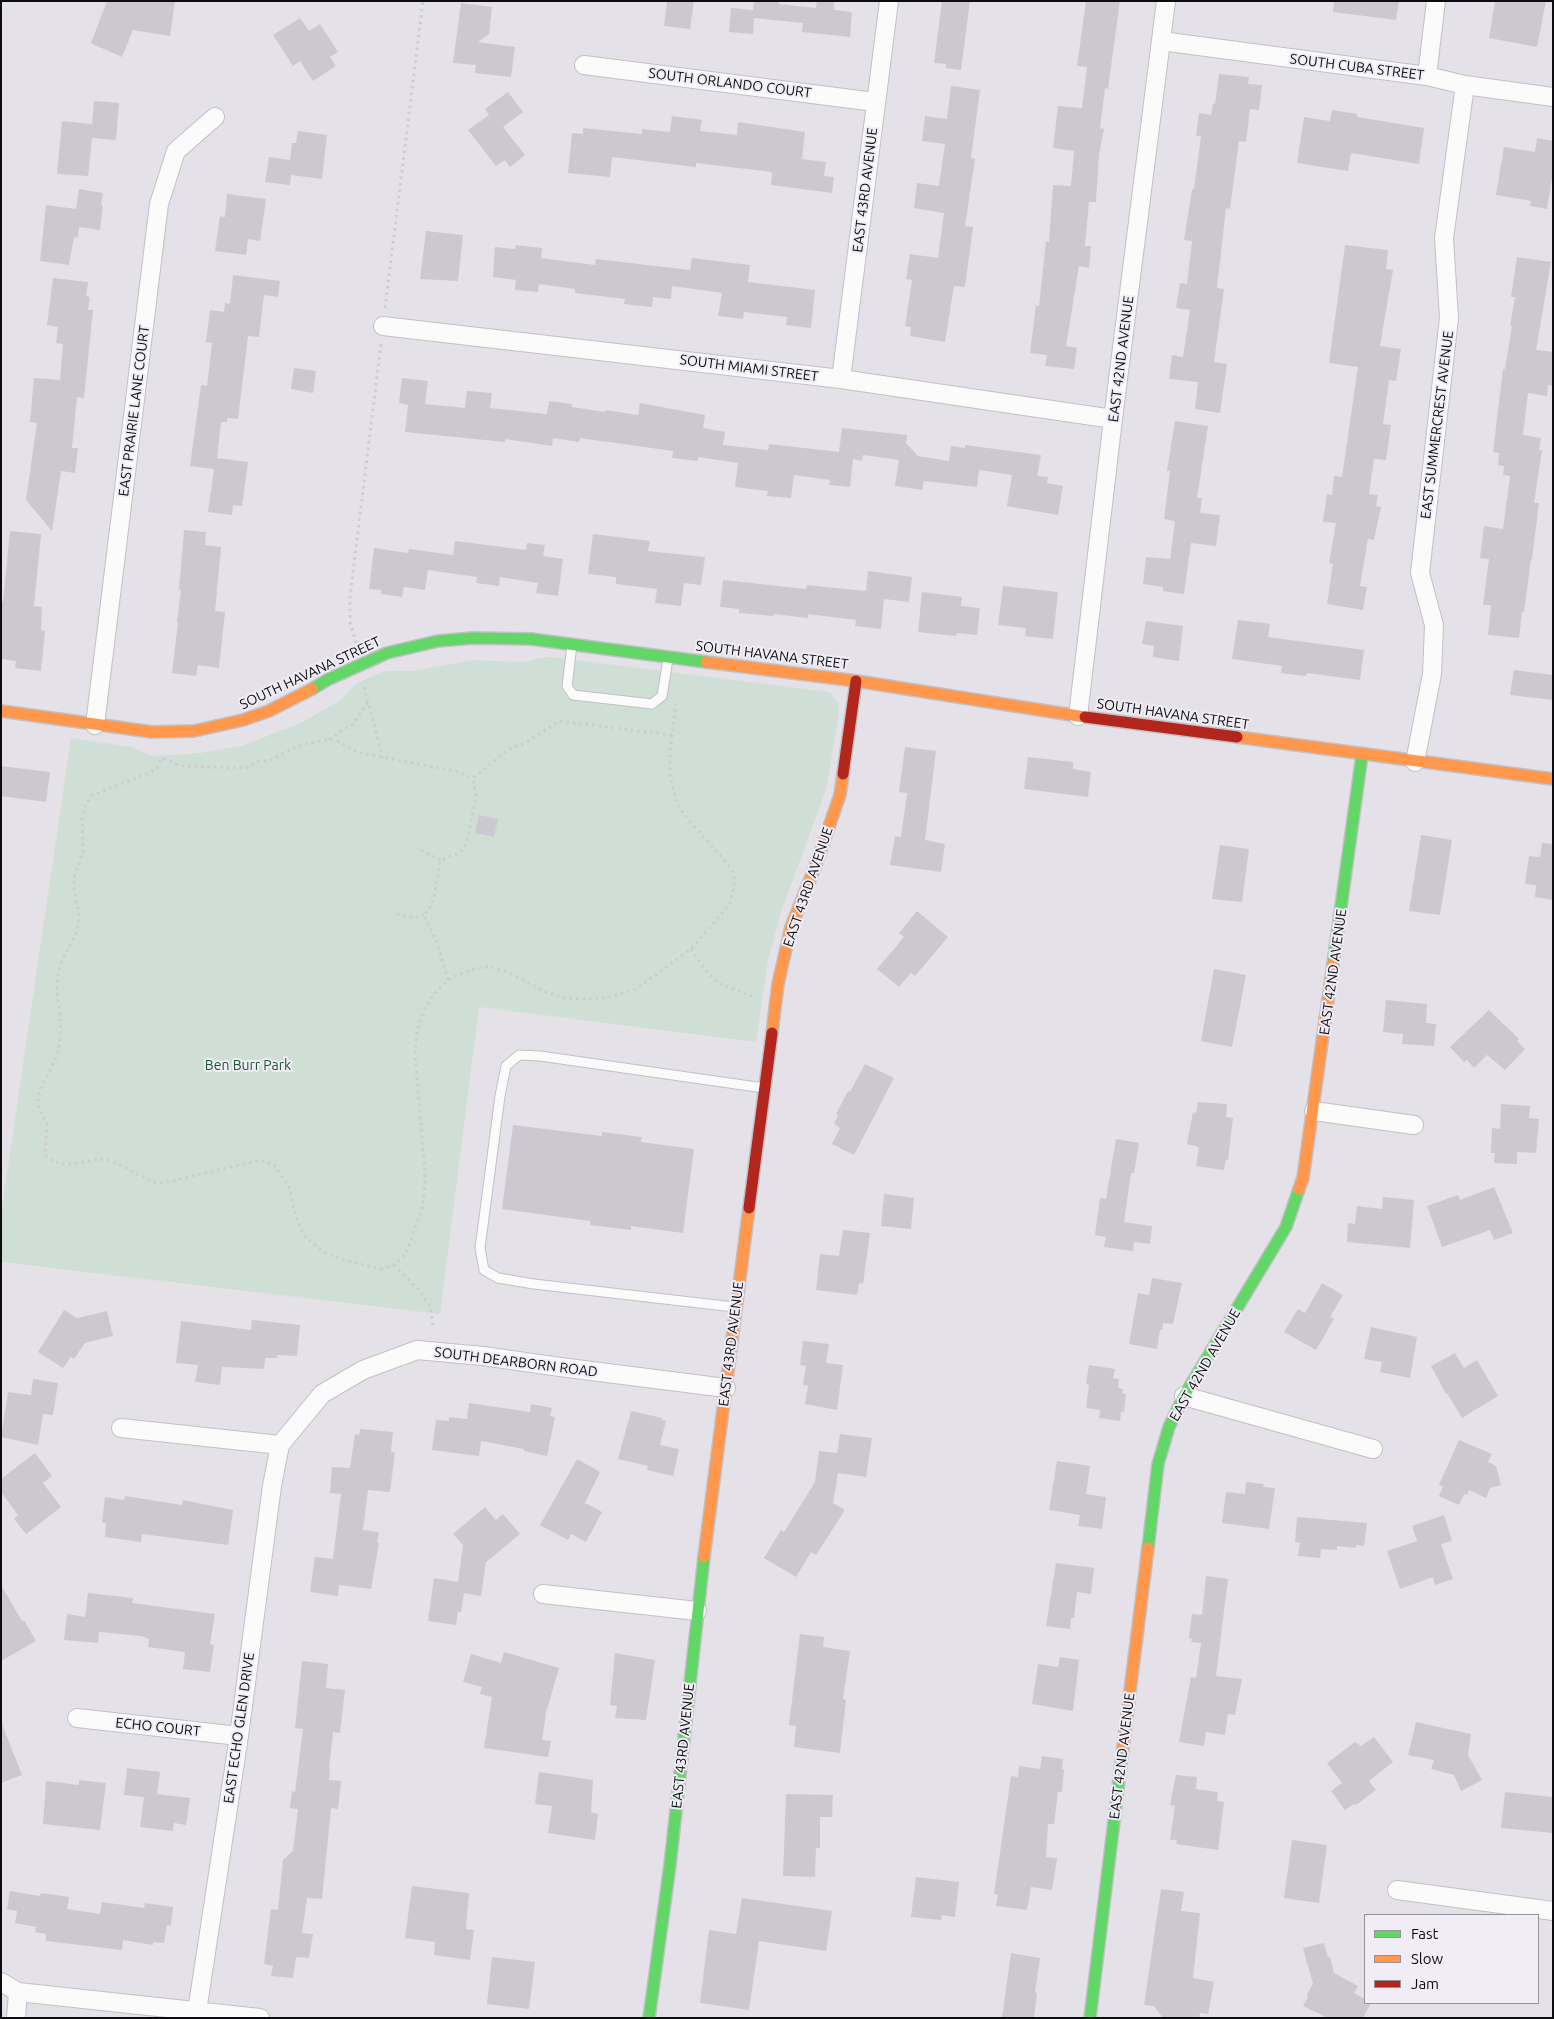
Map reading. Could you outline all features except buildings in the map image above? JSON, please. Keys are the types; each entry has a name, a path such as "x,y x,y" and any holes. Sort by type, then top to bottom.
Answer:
{"street":[{"name":"EAST 43RD AVENUE","path":"841,379 889,1"},
{"name":"EAST 42ND AVENUE","path":"1078,716 1113,418 1166,1"},
{"path":"1427,76 1436,1"},
{"name":"SOUTH CUBA STREET","path":"1161,41 1427,76 1465,85 1553,97"},
{"name":"SOUTH ORLANDO COURT","path":"584,65 875,102"},
{"name":"EAST SUMMERCREST AVENUE","path":"1415,762 1432,674 1434,625 1420,573 1449,318 1444,238 1465,85"},
{"name":"EAST PRAIRIE LANE COURT","path":"95,725 159,204 176,151 215,117"},
{"name":"SOUTH MIAMI STREET","path":"383,326 841,379 1113,418"},
{"name":"SOUTH HAVANA STREET","path":"1,712 152,732 194,731 244,720 295,699 328,680 387,653 438,641 473,638 531,639 856,681 1078,716 1553,780"},
{"name":"EAST 43RD AVENUE","path":"649,2018 670,1865 696,1611 778,984 791,927 815,867 840,795 856,681"},
{"name":"EAST 42ND AVENUE","path":"1090,2018 1158,1464 1169,1427 1184,1396 1286,1228 1303,1178 1314,1110 1362,755"},
{"path":"1314,1110 1414,1125"},
{"name":"SOUTH DEARBORN ROAD","path":"280,1445 322,1394 363,1370 417,1350 483,1356 726,1388"},
{"path":"1184,1396 1373,1449"},
{"path":"121,1428 280,1445"},
{"name":"EAST ECHO GLEN DRIVE","path":"196,2015 239,1736 272,1486 280,1445"},
{"path":"543,1594 696,1611"},
{"name":"ECHO COURT","path":"77,1718 239,1736"},
{"path":"1397,1890 1553,1911"},
{"path":"1,1982 18,1992 196,2015 260,2018"},
{"path":"16,2018 18,1992"}],"lane":[{"path":"572,645 567,686 573,695 652,704 662,696 669,657"},
{"path":"736,1308 498,1278 484,1270 480,1248 496,1125 506,1066 519,1055 540,1056 764,1088"}],"path":[{"path":"364,686 384,758"},
{"path":"368,701 353,724 329,739 298,746 269,761 257,761 250,767 237,768 180,766 162,758 157,768 151,772 91,796 85,806 82,818 83,852 74,878 74,889 79,914 77,931 62,961 58,974 57,990 61,1022 60,1042 57,1056 39,1093 38,1105 47,1125 44,1154 48,1159 62,1164 98,1159 110,1160 152,1182 163,1183 256,1161 266,1161 275,1166 289,1187 297,1220 306,1238 327,1254 381,1269 394,1265 406,1253 423,1206 425,1182 415,1054 417,1032 422,1015 433,995 448,980 476,968 491,968 508,972 546,992 565,998 610,998 636,989 691,949 730,904 735,881 732,871 726,861 687,818 677,804 670,775 672,735 677,700"},
{"path":"473,778 509,749 524,744 559,720 672,735"},
{"path":"329,739 342,743 356,752 459,772 473,778"},
{"path":"421,850 441,860 459,853 464,848 476,797 473,778"},
{"path":"397,914 414,918 424,915 429,909 434,898 441,860"},
{"path":"424,915 438,945 448,980"},
{"path":"691,949 706,971 718,983 745,995 758,998"},
{"path":"394,1265 418,1289 430,1306 433,1325"}],"green space":[{"name":"Ben Burr Park","path":"551,657 822,691 831,693 838,703 839,713 826,790 781,912 768,960 756,1042 479,1007 440,1314 1,1262 1,1214 71,738 132,747 152,756 200,753 242,746 303,722 342,699 355,684 385,671 413,671 473,660 524,662"}],"traffic: fast":[{"path":"312,689 329,679 387,653 438,641 473,638 531,639 706,662"},
{"path":"1333,964 1362,755"},
{"path":"1148,1548 1158,1464 1169,1427 1184,1396 1286,1227 1299,1189"},
{"path":"649,2018 670,1865 704,1557"},
{"path":"1090,2018 1123,1747"}],"traffic: slow":[{"path":"706,662 856,681 1085,717"},
{"path":"1,711 152,732 194,731 243,720 269,711 312,689"},
{"path":"1237,737 1553,779"},
{"path":"772,1033 778,984 791,927 815,867 840,795 843,774"},
{"path":"1299,1189 1303,1178 1333,964"},
{"path":"704,1557 749,1208"},
{"path":"1123,1747 1148,1548"}],"traffic: jam":[{"path":"843,774 856,681"},
{"path":"1085,717 1237,737"},
{"path":"749,1208 772,1033"}]}
